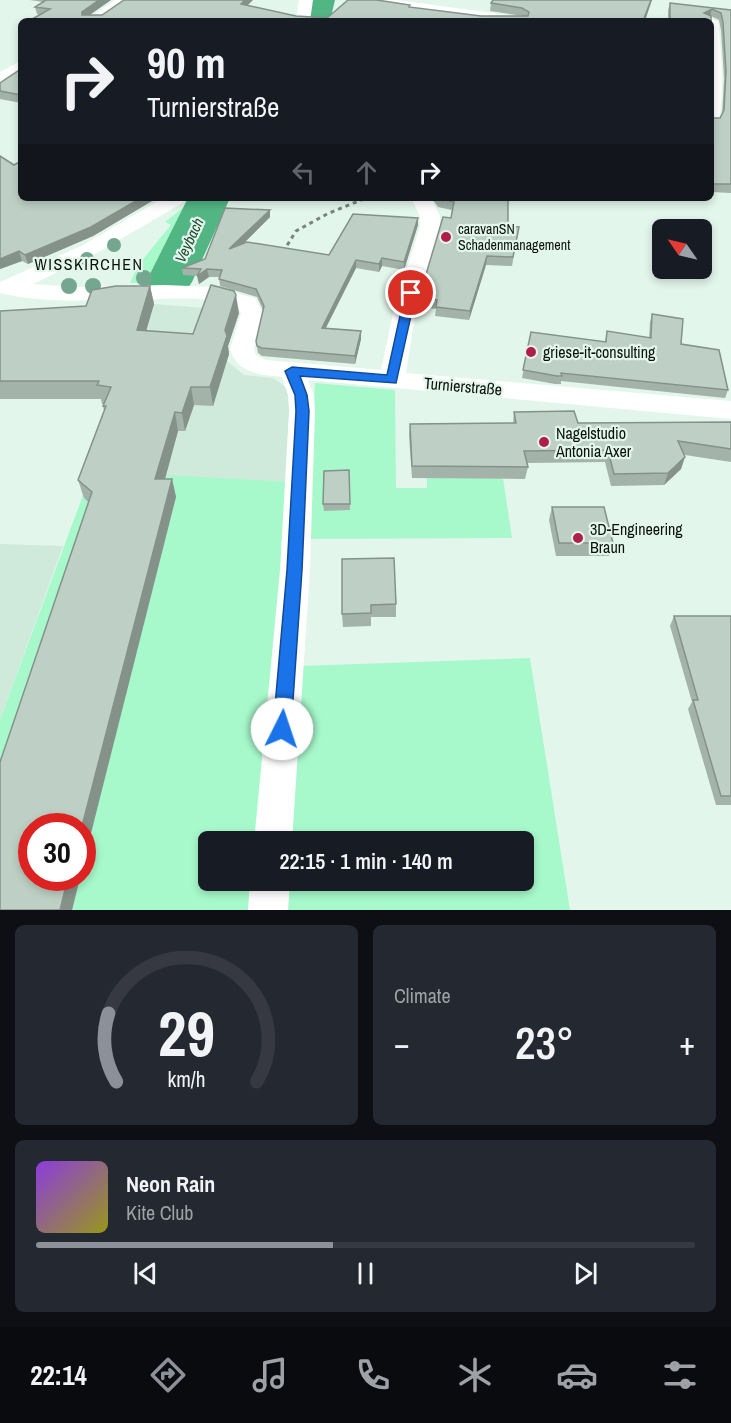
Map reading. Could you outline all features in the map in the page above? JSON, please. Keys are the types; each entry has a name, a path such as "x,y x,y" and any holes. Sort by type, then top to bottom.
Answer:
{"street":[{"path":"97,18 125,0"},
{"path":"303,18 306,0"},
{"path":"366,0 497,18"},
{"path":"714,30 719,46 714,72"},
{"path":"0,79 18,68"},
{"path":"4,289 90,249 172,201"},
{"path":"392,380 405,309 430,227 430,216 422,201"},
{"name":"Turnierstraße","path":"4,289 75,294 168,293 234,297 247,303 252,313 242,349 245,359 257,366 731,410"},
{"path":"274,831 295,570 302,411 301,395 292,371"},
{"path":"268,910 269,891"}],"path":[{"path":"281,254 296,231 327,214 359,201"}],"shaded area":[{"path":"154,304 230,310 224,354 227,361 244,375 273,378 283,385 292,397 290,482 90,813 19,813 83,495"},
{"path":"0,544 63,546 0,720"},
{"path":"18,820 19,891 0,910"}],"green space":[{"path":"184,207 195,213 170,263 163,283 130,283 139,264 171,225 165,222"},
{"path":"315,383 395,390 396,488 427,488 427,478 503,478 512,538 308,539"},
{"path":"166,475 290,482 260,831 198,831 198,891 255,891 253,910 72,910 77,891 96,891 95,813 159,497"},
{"path":"83,495 102,495 0,807 0,720"},
{"path":"530,658 570,910 283,910 284,891 534,891 534,831 288,831 299,666"}],"building":[{"path":"46,0 99,0 82,12 82,15 102,15 124,0 245,0 241,4 296,16 327,18 34,18 50,9 35,7"},
{"path":"348,0 377,0 410,5 409,7 481,16 528,16 529,12 522,8 491,3 493,0 651,0 644,18 327,18"},
{"path":"670,3 731,10 731,184 714,184 714,118 720,118 724,110 726,71 721,13 712,9 704,13 711,18 670,18"},
{"path":"18,71 18,94 0,91 0,83"},
{"path":"0,156 14,165 18,163 18,201 136,201 91,227 25,255 19,251 0,259"},
{"path":"450,201 508,201 508,226 519,227 513,257 487,256 470,311 436,307 437,300 419,298 443,217 451,218 454,202"},
{"path":"225,208 270,210 229,249 247,242 329,255 353,214 418,218 404,262 382,258 379,264 356,260 322,328 361,331 355,356 257,346 256,341 264,306 256,289 219,279 222,270 207,269 197,276 201,269 182,268 205,259"},
{"path":"211,285 234,291 236,295 225,330 227,336 210,387 191,387 182,413 175,412 155,479 172,479 85,813 18,813 18,891 65,891 60,910 0,910 0,762 92,492 78,480 111,387 97,385 99,381 0,381 0,311 86,306 92,290 116,286 150,286 137,330 193,334"},
{"path":"652,314 683,319 681,344 719,350 728,390 561,373 562,376 557,376 523,370 531,332 606,342 607,331 651,338"},
{"path":"574,411 578,423 731,422 731,449 678,441 685,457 668,473 614,474 608,450 524,451 528,467 412,466 410,424 516,423 514,412"},
{"path":"349,470 350,504 323,504 324,471"},
{"path":"552,507 604,507 613,543 559,543"},
{"path":"394,558 396,604 371,605 371,613 342,614 342,559"},
{"path":"674,616 731,616 731,796 721,796 693,700 698,700"}],"waterway":[{"name":"Veybach","path":"316,18 320,0"},
{"name":"Veybach","path":"169,282 208,201"}],"place":[{"name":"caravanSN Schadenmanagement","path":"446,237"},
{"name":"griese-it-consulting","path":"531,352"},
{"name":"Nagelstudio Antonia Axer","path":"544,442"},
{"name":"3D-Engineering Braun","path":"578,538"}],"district":[{"name":"WISSKIRCHEN","path":"89,264"}],"route":[{"path":"282,729 295,570 302,411 301,395 292,371 392,380 405,309 411,293"}]}
